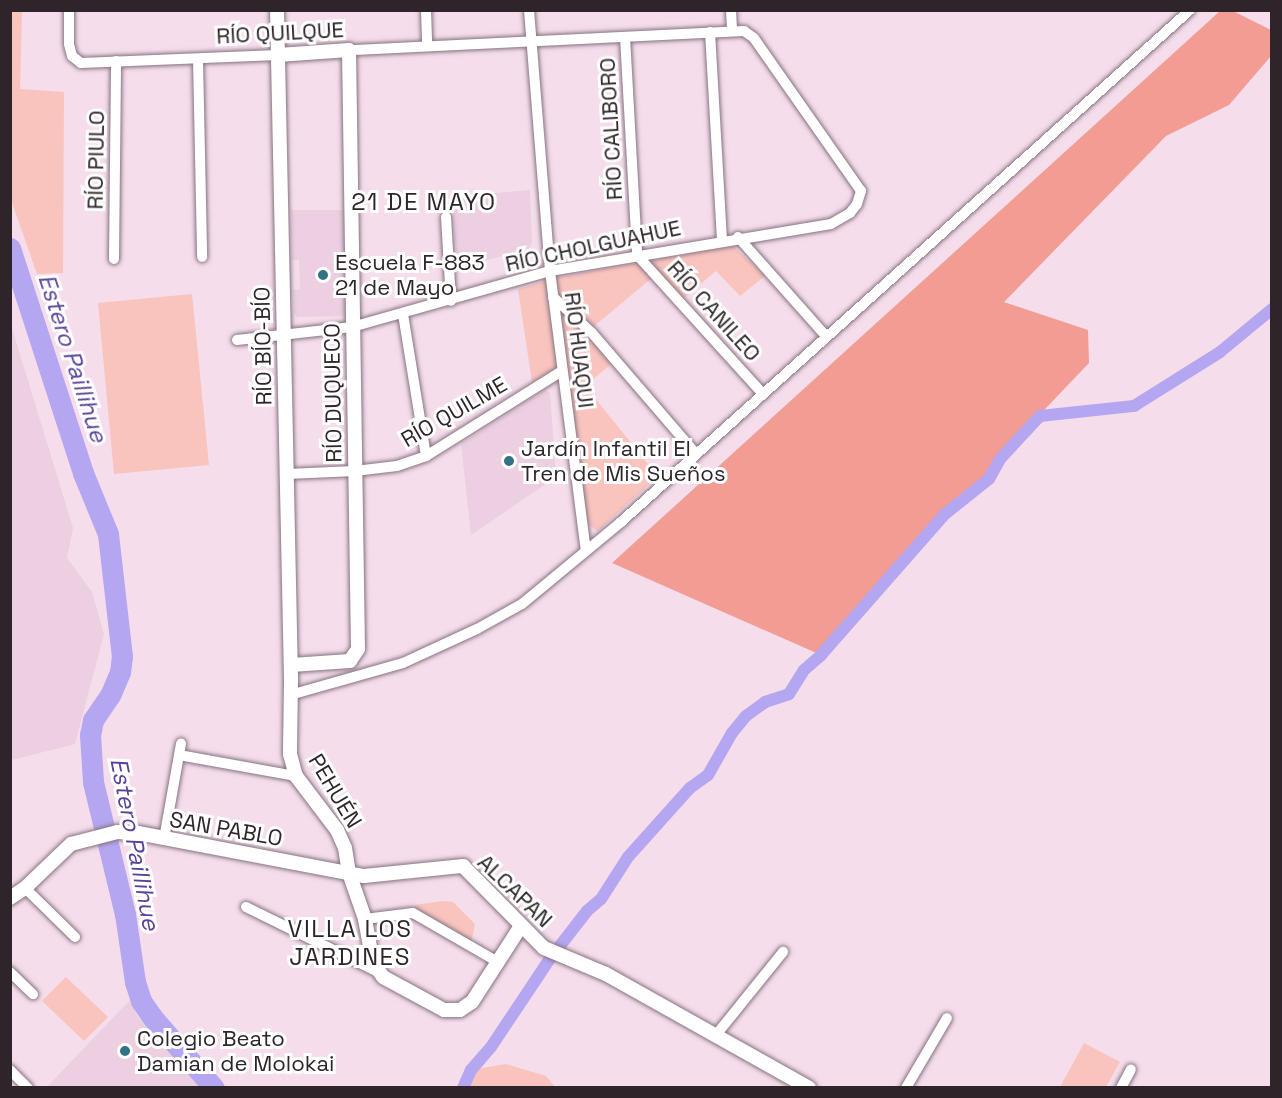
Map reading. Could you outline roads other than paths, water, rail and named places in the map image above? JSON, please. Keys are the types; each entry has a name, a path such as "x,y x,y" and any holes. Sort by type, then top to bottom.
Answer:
{"street":[{"name":"RÍO QUILQUE","path":"69,10 69,44 72,56 81,63 278,55 732,30"},
{"name":"RÍO BÍO-BÍO","path":"277,10 291,681"},
{"path":"426,10 427,45"},
{"name":"RÍO HUAQUI","path":"529,10 550,271 586,551"},
{"path":"731,10 732,30"},
{"path":"290,695 403,663 477,629 522,604 696,454 1190,10"},
{"name":"RÍO CHOLGUAHUE","path":"237,340 284,337 352,327 451,301 550,271 738,237 831,224 850,213 857,204 861,191 856,181 754,38 744,31 732,30"},
{"path":"710,32 722,240"},
{"name":"RÍO CALIBORO","path":"625,37 638,255"},
{"name":"RÍO DUQUECO","path":"291,665 350,661 358,649 349,50"},
{"path":"198,59 202,257"},
{"name":"RÍO PIULO","path":"114,259 116,61"},
{"path":"446,217 451,301"},
{"path":"738,237 826,336"},
{"name":"RÍO CANILEO","path":"638,255 762,393"},
{"path":"553,297 592,333 696,454"},
{"path":"404,314 426,456"},
{"name":"RÍO QUILME","path":"287,474 355,471 397,466 426,456 562,371"},
{"name":"PEHUÉN","path":"291,681 290,754 296,776 337,830 345,848 349,873 365,919 370,952 376,971"},
{"path":"164,838 180,750 296,776"},
{"name":"SAN PABLO","path":"16,890 71,844 117,832 164,838 349,873"},
{"name":"ALCAPAN","path":"349,873 378,877 455,865 463,866 521,926 551,952 606,974 716,1035"},
{"path":"16,890 75,937"},
{"path":"246,907 376,971 444,1010 453,1011 472,1002 521,926"},
{"path":"365,919 413,913 498,962"},
{"path":"783,952 716,1035 809,1088"},
{"path":"10,972 33,994"},
{"path":"906,1088 947,1018"},
{"path":"1121,1088 1131,1069"},
{"path":"10,1070 28,1088"}],"waterway":[{"name":"Estero Paillihue","path":"10,248 83,473 108,534 122,656 120,672 110,695 93,720 90,735 93,782 125,914 135,982 141,1001 152,1017 214,1088"},
{"path":"463,1088 471,1070 491,1047 549,960 587,911 601,899 628,857 690,788 708,775 732,733 746,716 765,702 789,694 804,670 821,655 945,514 989,479 1000,459 1040,416 1134,406 1220,352 1272,309"}],"place":[{"name":"Escuela F-883 21 de Mayo","path":"323,275"},
{"name":"Jardín Infantil El Tren de Mis Sueños","path":"509,461"},
{"name":"Colegio Beato Damian de Molokai","path":"125,1051"}],"district":[{"name":"21 DE MAYO","path":"424,202"},
{"name":"VILLA LOS JARDINES","path":"350,943"}]}
